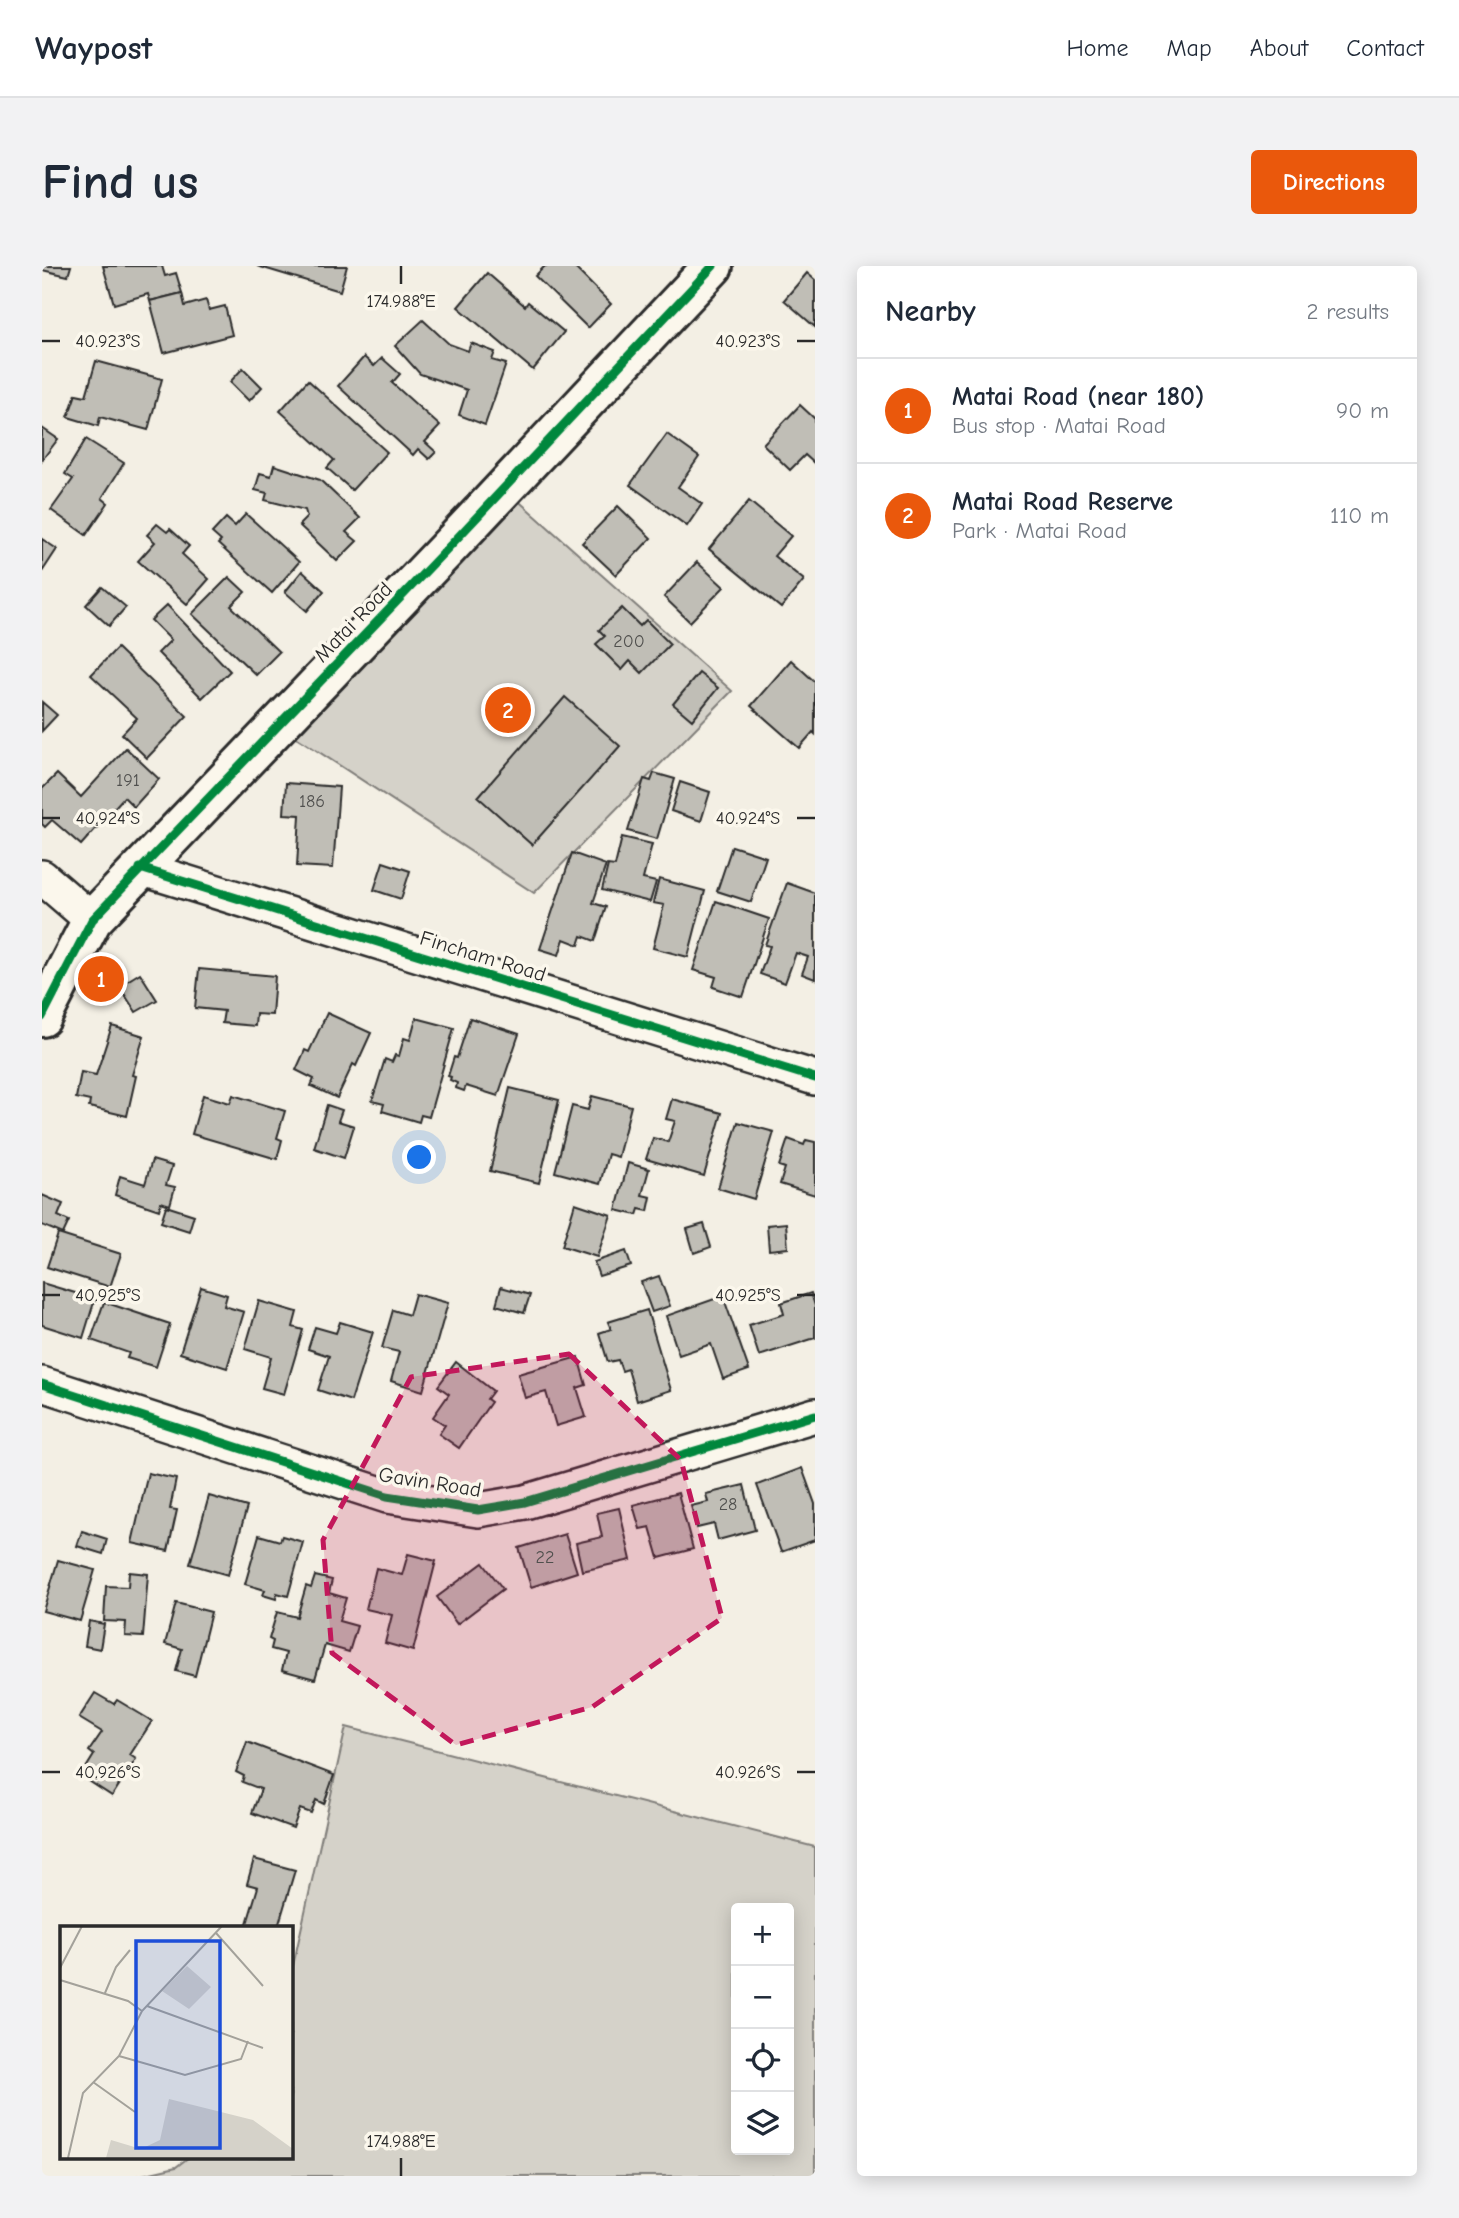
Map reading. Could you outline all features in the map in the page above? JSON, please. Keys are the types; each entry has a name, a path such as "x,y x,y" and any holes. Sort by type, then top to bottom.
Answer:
{"street":[{"name":"Matai Road","path":"42,1017 92,920 713,266"},
{"name":"Fincham Road","path":"140,868 815,1078"},
{"path":"42,877 92,920"},
{"name":"Gavin Road","path":"42,1384 387,1496 478,1510 524,1502 815,1415"}],"highlighted area":[{"path":"569,1354 681,1460 722,1618 592,1707 456,1745 332,1653 323,1540 411,1377"}],"shaded area":[{"path":"513,496 732,691 534,893 284,729"},
{"path":"346,1727 815,1847 815,2176 138,2176 176,2167 188,2158 292,2158 292,1970"}],"building":[{"path":"42,266 71,266 68,276 42,270"},
{"path":"103,266 162,266 165,276 176,273 182,293 150,301 148,294 114,304"},
{"path":"257,266 347,266 340,291"},
{"path":"545,266 573,266 611,304 588,328 535,276"},
{"path":"487,273 525,306 528,302 564,332 533,370 458,307"},
{"path":"807,273 815,280 815,327 784,300"},
{"path":"182,293 185,306 206,300 209,310 225,306 232,335 164,353 150,301"},
{"path":"423,320 449,344 468,351 471,343 495,352 492,360 506,364 485,425 459,415 467,390 420,374 395,346"},
{"path":"364,357 374,366 382,358 400,374 392,383 440,426 425,442 436,452 429,459 418,449 413,455 338,386"},
{"path":"96,361 162,379 148,430 100,417 98,426 68,417 76,394 86,396"},
{"path":"243,368 262,387 249,401 230,382"},
{"path":"308,380 387,452 352,490 327,468 334,460 280,411"},
{"path":"800,405 815,419 815,464 805,455 790,470 763,444"},
{"path":"42,428 58,439 42,460"},
{"path":"667,434 699,457 678,487 702,504 687,526 630,485"},
{"path":"86,439 124,463 102,498 108,503 86,535 51,510 73,479 65,474"},
{"path":"274,465 320,480 360,518 346,532 357,541 337,561 299,525 307,517 305,510 265,500 267,493 255,490 260,473 271,476"},
{"path":"749,501 791,536 774,556 804,580 781,608 709,549"},
{"path":"618,506 651,538 616,575 582,543"},
{"path":"246,514 299,562 272,593 218,544 221,541 212,533 226,518 235,526"},
{"path":"157,524 167,532 170,529 189,546 182,554 209,579 187,604 138,561 155,542 147,535"},
{"path":"42,539 57,549 42,572"},
{"path":"697,562 724,587 690,622 664,597"},
{"path":"302,571 324,591 307,611 285,592"},
{"path":"229,577 245,592 231,606 279,652 256,675 192,614"},
{"path":"102,587 126,607 109,626 86,605"},
{"path":"167,605 230,671 202,698 158,653 171,640 151,620"},
{"path":"622,608 640,626 646,620 670,644 642,673 630,661 622,670 596,644 605,636 599,630"},
{"path":"117,648 187,716 147,758 122,734 137,718 91,675"},
{"path":"791,660 815,682 815,734 813,732 799,748 751,706"},
{"path":"699,673 718,688 692,720 673,704"},
{"path":"565,697 620,746 532,845 478,797"},
{"path":"42,702 57,715 42,731"},
{"path":"126,748 159,779 134,807 124,797 81,845 52,820 45,827 42,824 42,789 57,774 81,797"},
{"path":"654,773 675,779 657,839 628,831 644,779 651,781"},
{"path":"680,782 710,792 701,821 671,811"},
{"path":"286,783 339,787 333,868 297,866 300,815 284,814"},
{"path":"622,837 652,844 643,879 656,882 650,902 602,890 608,865 615,866"},
{"path":"732,846 766,857 751,902 717,891"},
{"path":"572,853 606,865 593,903 606,907 595,941 582,936 579,945 564,939 559,955 540,949"},
{"path":"383,862 410,871 401,899 374,890"},
{"path":"659,879 705,891 688,957 653,948 664,905 653,903"},
{"path":"787,883 815,893 815,979 802,974 808,957 796,953 785,983 760,974 770,946 765,945"},
{"path":"716,901 769,919 743,997 713,987 716,977 693,970"},
{"path":"199,969 275,976 272,1015 256,1014 255,1026 222,1023 224,1011 195,1008"},
{"path":"140,973 157,1000 136,1012 119,986"},
{"path":"327,1013 371,1033 337,1098 311,1086 314,1079 296,1070 305,1050 309,1052"},
{"path":"416,1018 454,1028 429,1117 421,1115 419,1122 382,1111 384,1104 372,1101 385,1059 392,1062 395,1055 399,1056 404,1038 410,1040"},
{"path":"470,1018 519,1034 498,1096 466,1086 464,1091 456,1088 457,1083 448,1076"},
{"path":"112,1026 144,1036 132,1075 136,1076 127,1116 89,1107 90,1101 76,1098 81,1072 96,1075"},
{"path":"510,1088 559,1100 539,1183 490,1171"},
{"path":"203,1095 230,1103 233,1095 285,1111 277,1138 282,1140 277,1159 192,1134"},
{"path":"592,1096 631,1106 618,1157 608,1154 600,1184 555,1172 572,1106 588,1110"},
{"path":"672,1099 722,1113 704,1176 646,1159 653,1138 668,1142 675,1121 666,1119"},
{"path":"327,1105 342,1110 338,1121 354,1126 344,1158 314,1148"},
{"path":"738,1122 774,1132 754,1199 718,1188"},
{"path":"788,1139 804,1145 806,1140 815,1142 815,1195 780,1184 785,1168 779,1166"},
{"path":"152,1160 172,1166 166,1185 175,1187 170,1205 161,1202 159,1210 115,1195 120,1176 145,1184"},
{"path":"628,1163 649,1169 642,1195 651,1197 648,1211 639,1209 637,1215 616,1210"},
{"path":"42,1195 63,1204 58,1216 69,1221 63,1234 42,1225"},
{"path":"575,1203 611,1215 597,1257 562,1246"},
{"path":"166,1206 194,1215 189,1231 161,1222"},
{"path":"786,1223 788,1248 769,1250 767,1225"},
{"path":"704,1224 711,1247 694,1253 687,1229"},
{"path":"58,1234 121,1254 110,1287 47,1267"},
{"path":"626,1251 631,1266 599,1276 594,1262"},
{"path":"659,1276 670,1306 652,1312 641,1282"},
{"path":"42,1283 95,1299 83,1338 42,1325"},
{"path":"201,1287 227,1295 224,1306 244,1312 227,1368 180,1353"},
{"path":"501,1287 530,1295 524,1313 496,1305"},
{"path":"811,1293 815,1306 815,1338 759,1356 749,1325 784,1314 781,1303"},
{"path":"415,1294 448,1303 423,1391 391,1381 399,1352 382,1348 393,1310 409,1315"},
{"path":"723,1296 749,1370 723,1379 711,1344 679,1355 666,1316"},
{"path":"259,1301 297,1312 293,1327 303,1330 284,1394 262,1388 271,1357 245,1349"},
{"path":"104,1302 170,1324 156,1367 127,1358 129,1353 91,1340"},
{"path":"647,1310 671,1390 637,1401 628,1369 622,1371 618,1360 608,1362 599,1333 611,1329 608,1322"},
{"path":"340,1322 373,1332 351,1401 318,1390 329,1356 308,1349 315,1327 336,1333"},
{"path":"578,1357 586,1385 577,1388 586,1417 556,1426 546,1392 525,1398 518,1374"},
{"path":"456,1362 493,1391 487,1399 491,1402 459,1448 439,1434 445,1425 433,1417 449,1394 438,1386"},
{"path":"802,1468 815,1504 815,1540 781,1552 757,1485"},
{"path":"148,1473 176,1479 170,1509 177,1510 168,1551 132,1543"},
{"path":"744,1485 755,1530 718,1540 714,1524 697,1528 691,1506 708,1502 706,1494"},
{"path":"678,1493 693,1549 659,1558 650,1527 640,1529 633,1505"},
{"path":"209,1496 247,1507 228,1575 190,1564"},
{"path":"619,1508 631,1560 582,1571 576,1543 602,1537 597,1513"},
{"path":"82,1531 107,1539 103,1554 77,1546"},
{"path":"565,1534 577,1572 531,1587 519,1548"},
{"path":"259,1535 280,1541 282,1536 303,1542 288,1596 277,1593 276,1599 263,1595 265,1590 245,1584"},
{"path":"408,1554 436,1561 413,1651 385,1643 392,1615 366,1609 376,1568 402,1575"},
{"path":"58,1560 95,1570 80,1621 43,1611"},
{"path":"483,1563 503,1589 457,1624 437,1597"},
{"path":"129,1572 148,1574 143,1637 125,1636 126,1622 104,1621 106,1586 128,1587"},
{"path":"315,1576 332,1580 329,1593 346,1598 339,1621 357,1626 349,1652 325,1645 315,1679 282,1670 286,1653 271,1649 273,1641 269,1639 277,1612 297,1617 306,1586 311,1588"},
{"path":"176,1603 211,1612 195,1676 176,1671 182,1649 165,1644"},
{"path":"89,1621 104,1624 100,1649 85,1646"},
{"path":"95,1693 114,1704 117,1700 152,1721 130,1755 136,1759 112,1796 81,1776 94,1755 89,1751 102,1732 79,1718"},
{"path":"247,1742 334,1775 324,1804 316,1800 311,1813 300,1809 293,1828 252,1813 261,1789 242,1782 244,1776 236,1772"},
{"path":"254,1859 295,1870 278,1926 246,1926 258,1887 247,1884"}],"cycle path":[{"path":"42,1017 92,920 713,266"},
{"path":"140,868 815,1078"},
{"path":"42,1384 387,1496 478,1510 525,1502 815,1415"}],"place":[{"name":"Matai Road Reserve","path":"508,710"},
{"name":"Matai Road (near 180)","path":"101,979"}]}
